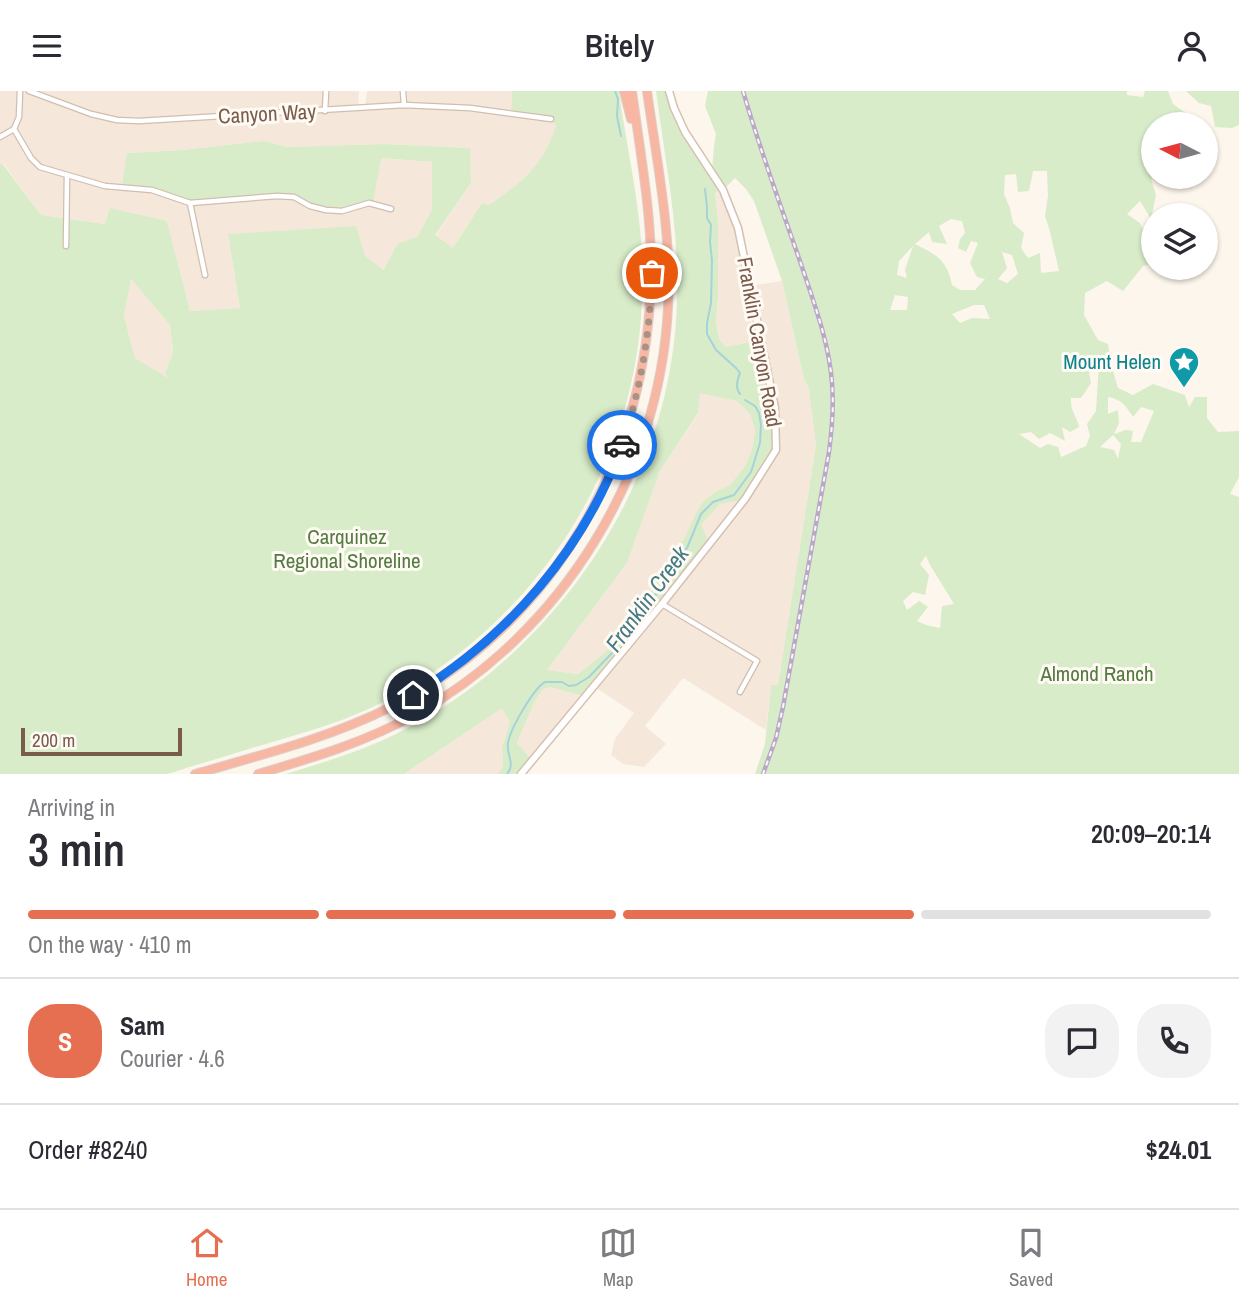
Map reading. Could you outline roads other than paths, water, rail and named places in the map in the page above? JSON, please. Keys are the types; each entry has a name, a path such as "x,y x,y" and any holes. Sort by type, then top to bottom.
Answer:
{"highway":[{"path":"624,91 642,163"},
{"path":"195,774 335,731 413,695 454,668 495,635 529,600 560,561 593,509 614,465 630,419 642,371 652,273 648,212 632,91"},
{"path":"258,774 360,741 405,720 449,694 498,657 533,622 573,574 600,533 628,477 646,431 656,395 666,334 668,247 648,94"}],"street":[{"path":"0,137 14,129 19,117 20,91"},
{"name":"Canyon Way","path":"29,91 91,114 117,120 139,121 404,105 470,108 551,119"},
{"path":"325,111 326,91"},
{"path":"403,91 404,105"},
{"name":"Franklin Canyon Road","path":"521,774 745,499 776,450 775,408 738,228 723,190 685,132 668,91"},
{"path":"14,129 31,158 40,167 105,186 152,190 190,203 277,196 294,197 310,206 326,210 342,211 373,203 391,209"},
{"path":"66,246 67,176"},
{"path":"190,203 205,275"},
{"path":"662,604 757,661 740,692"}],"waterway":[{"name":"Franklin Creek","path":"615,91 621,136"},
{"name":"Franklin Creek","path":"705,189 707,218 711,225 712,260 707,334 716,350 740,373 737,384 740,394"},
{"name":"Franklin Creek","path":"507,774 511,767 508,743 513,728 535,692 545,682 562,682 569,686 589,677 613,652 630,623 659,591 668,568 687,548 701,514 713,502 734,495 751,472 760,443 761,425 755,406 745,400"}],"railway":[{"path":"743,91 820,323 828,353 833,392 829,452 783,707 776,738 763,774"}],"place":[{"name":"Mount Helen","path":"1184,389"}],"park label":[{"name":"Carquinez Regional Shoreline","path":"347,549"},
{"name":"Almond Ranch","path":"1097,674"}]}
